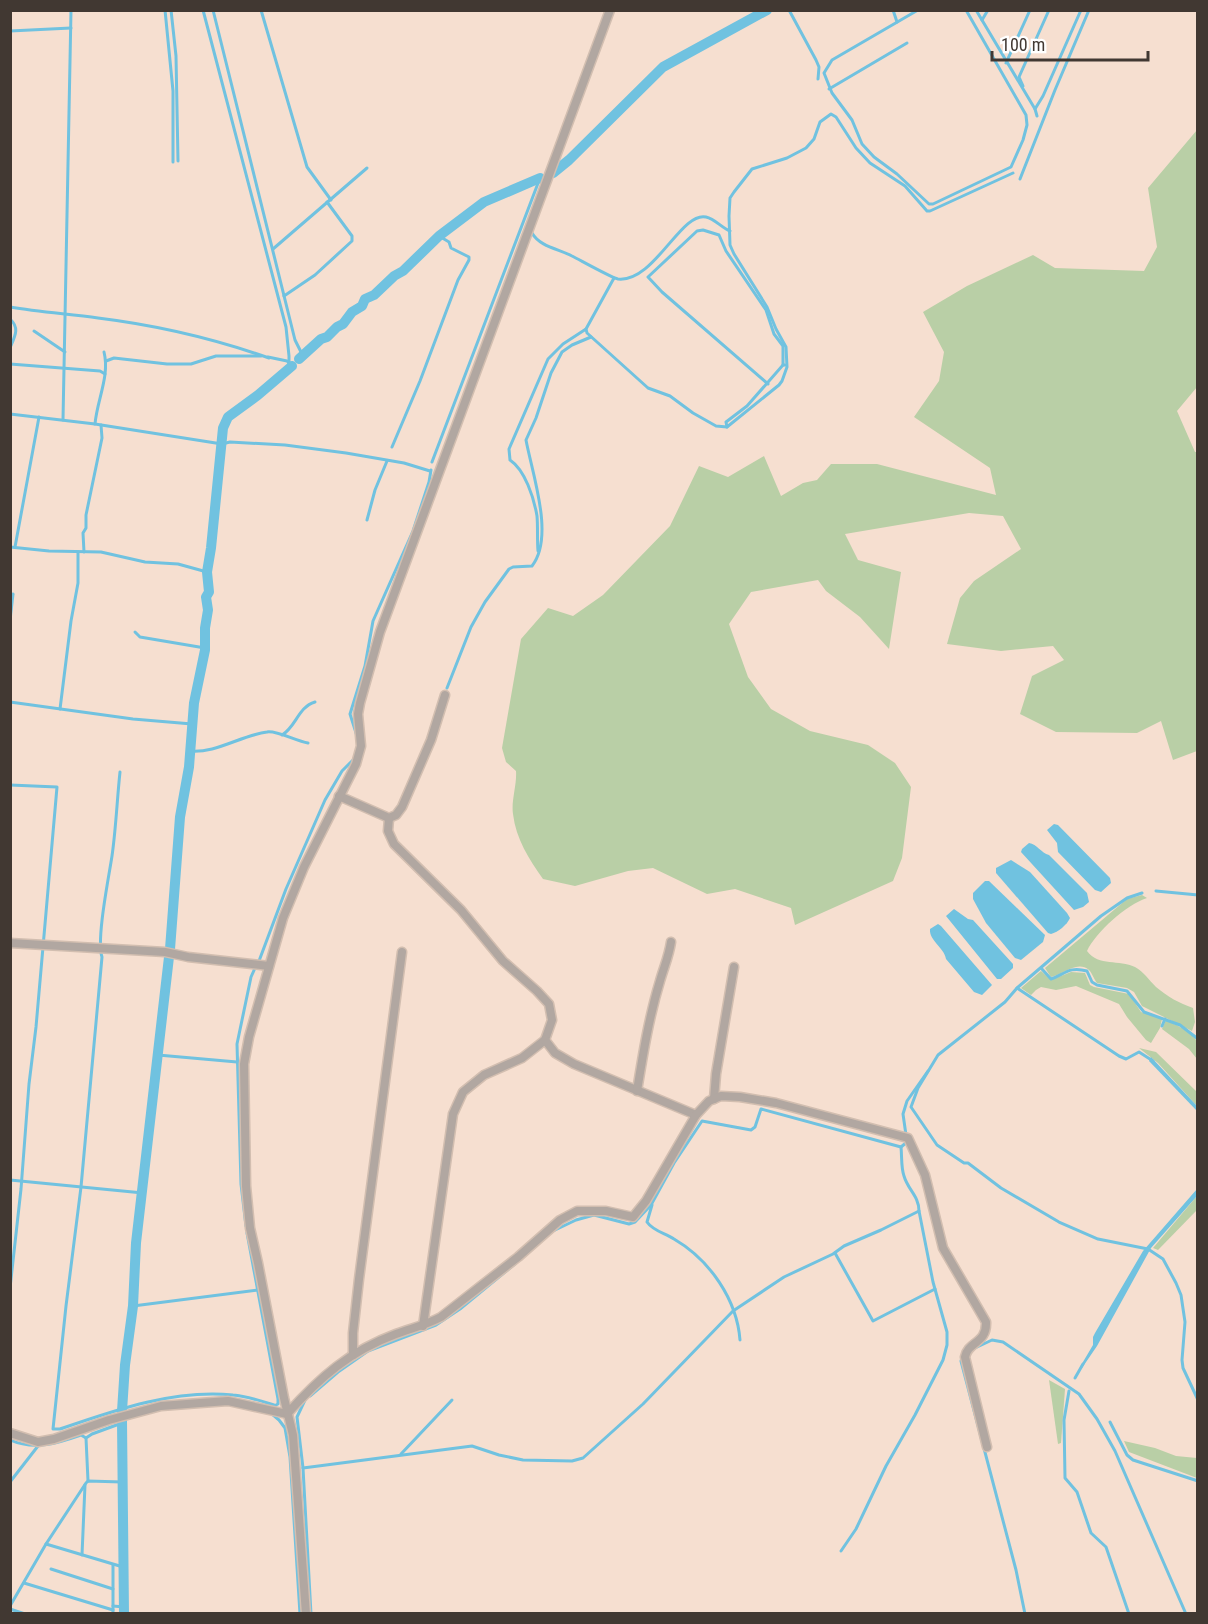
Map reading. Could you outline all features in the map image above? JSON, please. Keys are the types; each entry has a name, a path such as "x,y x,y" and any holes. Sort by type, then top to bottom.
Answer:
{"street":[{"path":"306,1614 293,1436 250,1228 246,1186 244,1064 249,1037 283,918 304,867 356,764 360,746 358,714 360,703 380,632 610,10"},
{"path":"339,796 389,818 396,815 402,807 431,740 445,695"},
{"path":"389,818 388,831 394,844 461,910 503,960 549,1004 552,1020 545,1040 522,1058 484,1075 463,1092 453,1114 423,1326"},
{"path":"637,1091 645,1042 660,980 669,958 671,942"},
{"path":"10,943 165,952 188,957 269,966"},
{"path":"353,1354 359,1279 402,952"},
{"path":"714,1099 734,967"},
{"path":"545,1040 555,1053 574,1064 696,1115"},
{"path":"287,1414 307,1392 346,1358 396,1334 423,1326 441,1317 560,1220 577,1211 606,1211 633,1218 646,1201 696,1115 709,1101 721,1096 776,1103 908,1138 925,1175 943,1248 986,1322 984,1336 966,1350 965,1357 987,1447"},
{"path":"10,1433 38,1442 161,1406 200,1402 228,1401 287,1414"}],"green space":[{"path":"1197,130 1197,387 1177,411 1197,452 1197,751 1173,760 1161,721 1137,733 1056,732 1020,714 1032,676 1064,660 1053,646 1001,651 947,644 960,598 974,581 1021,549 1003,516 969,513 845,534 858,560 901,572 889,649 860,617 826,591 818,580 751,592 729,624 748,677 771,709 810,731 868,745 895,763 911,787 902,858 893,881 795,925 791,908 735,889 707,894 653,868 628,871 575,886 543,879 528,856 517,832 513,809 516,771 506,762 502,748 521,639 548,608 573,616 603,595 670,526 699,466 728,477 764,456 781,496 803,483 817,480 831,464 877,464 996,495 990,468 914,417 939,381 944,352 923,312 967,286 1033,255 1055,268 1144,271 1157,247 1148,188"},
{"path":"1142,895 1147,898 1112,920 1087,951 1103,961 1135,967 1165,994 1193,1008 1195,1022 1192,1031 1142,1006 1134,992 1127,988 1097,983 1090,971 1084,967 1075,967 1051,977 1045,968 1127,899"},
{"path":"1041,971 1051,980 1071,972 1085,973 1090,985 1094,987 1129,994 1141,1012 1162,1019 1160,1028 1151,1043 1127,1017 1119,1004 1076,986 1056,990 1041,987 1031,995 1021,988"},
{"path":"1166,1020 1193,1036 1198,1046 1197,1059 1189,1049 1162,1029"},
{"path":"1139,1048 1156,1052 1197,1092 1197,1106 1158,1063"},
{"path":"1197,1196 1197,1210 1158,1250 1153,1248"},
{"path":"1049,1380 1065,1389 1061,1443 1058,1444"},
{"path":"1124,1441 1155,1448 1176,1456 1197,1458 1197,1478 1129,1452"}],"water":[{"path":"1054,824 1058,825 1110,878 1111,883 1101,892 1095,890 1058,852 1057,843 1047,830"},
{"path":"1029,843 1049,855 1087,893 1089,902 1074,910 1021,852"},
{"path":"1011,860 1030,872 1067,913 1070,918 1059,930 1048,933 996,873 996,868"},
{"path":"985,881 989,881 1045,935 1043,942 1021,960 1015,958 986,923 973,899 973,893"},
{"path":"954,909 973,920 1013,964 1013,968 1001,979 997,979 946,916"},
{"path":"938,924 992,985 982,995 974,992 946,959 932,937 930,929"},
{"path":"1151,1057 1197,1106 1197,1111 1149,1061"},
{"path":"1197,1189 1197,1196 1151,1248 1097,1346 1082,1368 1080,1367 1093,1345 1095,1333 1143,1251"}],"waterway":[{"path":"63,420 71,10"},
{"path":"165,10 173,91 173,162"},
{"path":"171,10 176,56 178,161"},
{"path":"203,10 286,327 289,363"},
{"path":"213,10 295,340 303,356"},
{"path":"261,10 307,167 331,200"},
{"path":"553,173 663,67 767,10"},
{"path":"789,10 819,67 818,79"},
{"path":"893,10 897,22"},
{"path":"918,10 832,60 824,73 832,93 852,120 862,144 929,204 1011,167 1027,125 1026,115 966,10"},
{"path":"976,10 1037,116"},
{"path":"982,20 988,10"},
{"path":"1006,63 1030,10"},
{"path":"1023,86 1019,77 1049,10"},
{"path":"1035,109 1081,10"},
{"path":"1020,179 1089,10"},
{"path":"10,31 71,28"},
{"path":"829,89 907,43"},
{"path":"614,278 586,329 587,333 648,388 670,396 716,426 727,427 779,385 787,367 786,347 767,307 730,245 730,198 752,169 787,158 806,148 814,139 820,122 831,114 836,117 856,148 870,163 905,186 927,211 1013,173"},
{"path":"273,249 367,168"},
{"path":"432,462 540,178"},
{"path":"299,359 321,339 343,324 352,312 362,306 365,299 374,295 394,276 403,271 439,236 484,202 540,178"},
{"path":"284,296 315,275 352,241 352,236 327,202"},
{"path":"532,233 545,245 618,279 631,277 643,270 687,225 697,218 709,218 730,231"},
{"path":"768,384 662,292 648,277 697,231 703,230 719,235 726,251 766,310 774,334 783,346 783,365"},
{"path":"392,447 458,280 469,260 469,257 451,248 449,242 439,236"},
{"path":"10,307 163,329 269,358"},
{"path":"10,319 16,329 10,348"},
{"path":"538,551 534,501 520,470 510,460 509,449 548,359 563,344 586,329"},
{"path":"34,331 65,352"},
{"path":"447,688 471,627 485,602 509,569 532,566 539,554 542,539 540,504 526,440 551,373 562,352 591,337"},
{"path":"95,424 104,379 104,352"},
{"path":"106,361 114,358 167,364 191,364 216,356 261,356"},
{"path":"268,357 287,361 292,366"},
{"path":"10,364 100,371 105,374"},
{"path":"727,427 726,422 747,406 785,365"},
{"path":"170,949 180,817 189,767 194,703 205,650 208,610 206,597 209,592 207,572 223,428 228,417 292,366"},
{"path":"10,414 95,424 222,444 230,442 285,445 346,453 404,463 430,471"},
{"path":"15,547 39,417"},
{"path":"84,552 83,533 86,528 86,515 102,438 101,425"},
{"path":"367,520 375,490 387,461"},
{"path":"357,736 350,714 365,666 373,621 413,531 431,470"},
{"path":"10,547 49,551 101,552 145,562 178,564 207,572"},
{"path":"60,709 78,583 78,552"},
{"path":"10,620 13,594"},
{"path":"135,632 140,637 205,648"},
{"path":"10,702 133,719 192,724"},
{"path":"282,735 305,708 315,702"},
{"path":"189,751 209,750 267,732 308,743"},
{"path":"259,961 286,889 325,800 342,771 353,760"},
{"path":"120,772 113,846 102,923 102,957 81,1187 53,1429 60,1429 145,1403 189,1395 238,1396 274,1405"},
{"path":"10,785 57,787 10,1288"},
{"path":"1156,891 1198,895"},
{"path":"1142,893 1127,898 1101,916 1017,988 1005,1002 938,1055 918,1088 911,1107 937,1145 964,1163 968,1163 1001,1188 1059,1222 1098,1239 1148,1249 1163,1259 1181,1295 1185,1322 1183,1368 1198,1400"},
{"path":"122,1411 125,1365 133,1306 136,1243 169,957"},
{"path":"246,1226 241,1184 237,1044 251,977 255,968"},
{"path":"1041,968 1051,979 1071,970 1087,971 1092,982 1127,991 1144,1012 1180,1025 1198,1039"},
{"path":"1017,988 1119,1056 1126,1059 1139,1052 1153,1061"},
{"path":"1162,1026 1165,1019"},
{"path":"158,1055 237,1062"},
{"path":"303,1468 472,1446 523,1460 572,1461 583,1458 643,1404 733,1311 784,1277 919,1211 917,1201 902,1170 901,1147 907,1142 903,1114 907,1101 928,1071"},
{"path":"553,1231 576,1220 594,1215 629,1224 635,1222 651,1205 674,1163 702,1121 751,1130 755,1127 761,1109 901,1147"},
{"path":"10,1180 143,1193"},
{"path":"652,1205 647,1222 656,1230 687,1248 699,1258 719,1282 733,1310 740,1340"},
{"path":"841,1551 856,1529 886,1466 915,1415 943,1360 947,1345 947,1332 933,1282 919,1211"},
{"path":"247,1233 278,1399 278,1404 274,1406"},
{"path":"835,1253 873,1321 935,1289"},
{"path":"310,1396 368,1351 436,1325 460,1309 516,1263"},
{"path":"133,1306 258,1290"},
{"path":"975,1348 992,1340 1003,1342 1079,1394 1097,1419 1115,1451 1186,1614"},
{"path":"962,1358 1025,1614"},
{"path":"1075,1378 1083,1364"},
{"path":"1069,1391 1064,1420 1065,1478 1077,1492 1091,1533 1106,1547 1129,1614"},
{"path":"305,1400 297,1417 303,1468 311,1614"},
{"path":"401,1454 452,1400"},
{"path":"272,1414 285,1428 290,1457 300,1614"},
{"path":"122,1421 124,1614"},
{"path":"1110,1422 1127,1455 1133,1460 1198,1481"},
{"path":"88,1481 86,1438 122,1423"},
{"path":"10,1440 37,1445 55,1443 81,1435 86,1438"},
{"path":"10,1482 38,1446"},
{"path":"10,1606 46,1544 86,1483 88,1481 122,1482"},
{"path":"82,1555 85,1485"},
{"path":"46,1544 123,1567"},
{"path":"113,1565 113,1614"},
{"path":"51,1569 113,1589"},
{"path":"24,1583 113,1610"},
{"path":"113,1606 124,1607"},
{"path":"10,1609 25,1614"}]}
